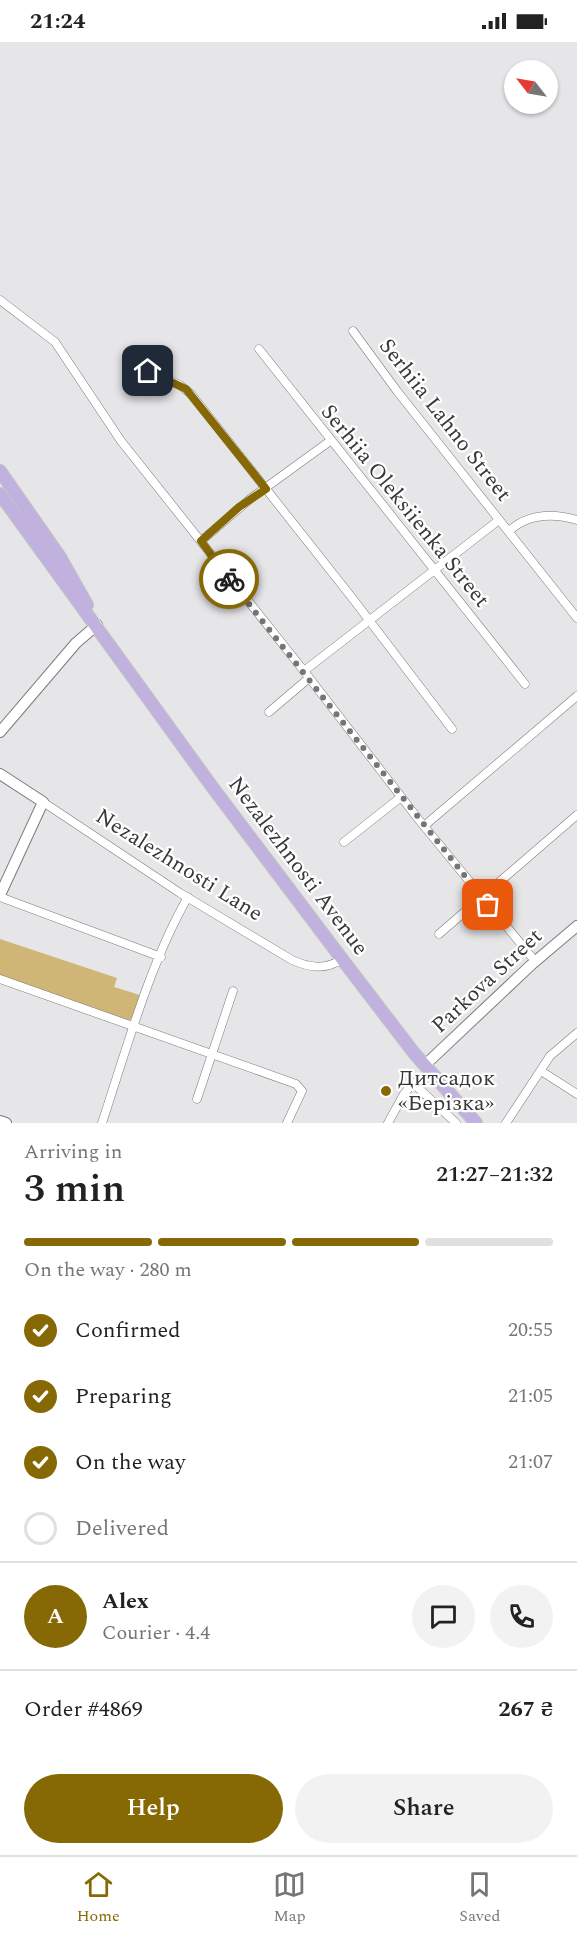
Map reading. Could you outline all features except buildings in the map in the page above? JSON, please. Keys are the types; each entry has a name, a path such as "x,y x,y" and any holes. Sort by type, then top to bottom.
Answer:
{"main road":[{"name":"Nezalezhnosti Avenue","path":"0,471 57,565 97,625 213,788 342,959 472,1122"},
{"name":"Nezalezhnosti Avenue","path":"0,494 57,565"}],"street":[{"path":"0,300 55,342 121,441 307,674 424,826 535,961"},
{"name":"Serhiia Lahno Street","path":"353,331 577,618"},
{"name":"Serhiia Oleksiienka Street","path":"259,349 525,684"},
{"path":"148,371 186,389 452,729"},
{"path":"201,541 239,507 330,441"},
{"name":"Serhiia Lahno Street","path":"509,531 517,525 549,514 577,520"},
{"path":"269,712 307,674 369,621 499,520"},
{"path":"0,732 76,643 97,625"},
{"path":"424,826 577,696"},
{"name":"Nezalezhnosti Lane","path":"0,774 188,897 299,963 326,967 342,959"},
{"path":"344,842 401,797"},
{"path":"43,802 0,896 161,957"},
{"path":"439,934 577,815"},
{"path":"102,1123 133,1027 188,897"},
{"name":"Parkova Street","path":"425,1065 535,961 577,926"},
{"path":"0,979 299,1087 300,1096 287,1123"},
{"path":"197,1099 233,991"},
{"path":"506,1123 555,1050 577,1034"},
{"path":"541,1071 577,1094"},
{"path":"388,1123 404,1094 413,1083 456,1123"},
{"path":"0,1121 6,1123"}],"shaded area":[{"path":"0,939 117,978 114,987 143,996 133,1018 127,1021 0,978"}],"way so far":[{"path":"229,579 304,670 419,820 488,905"}],"place":[{"name":"Дитсадок «Берізка»","path":"386,1091"}],"route":[{"path":"148,371 186,389 266,489 239,507 201,541 229,579"}]}
